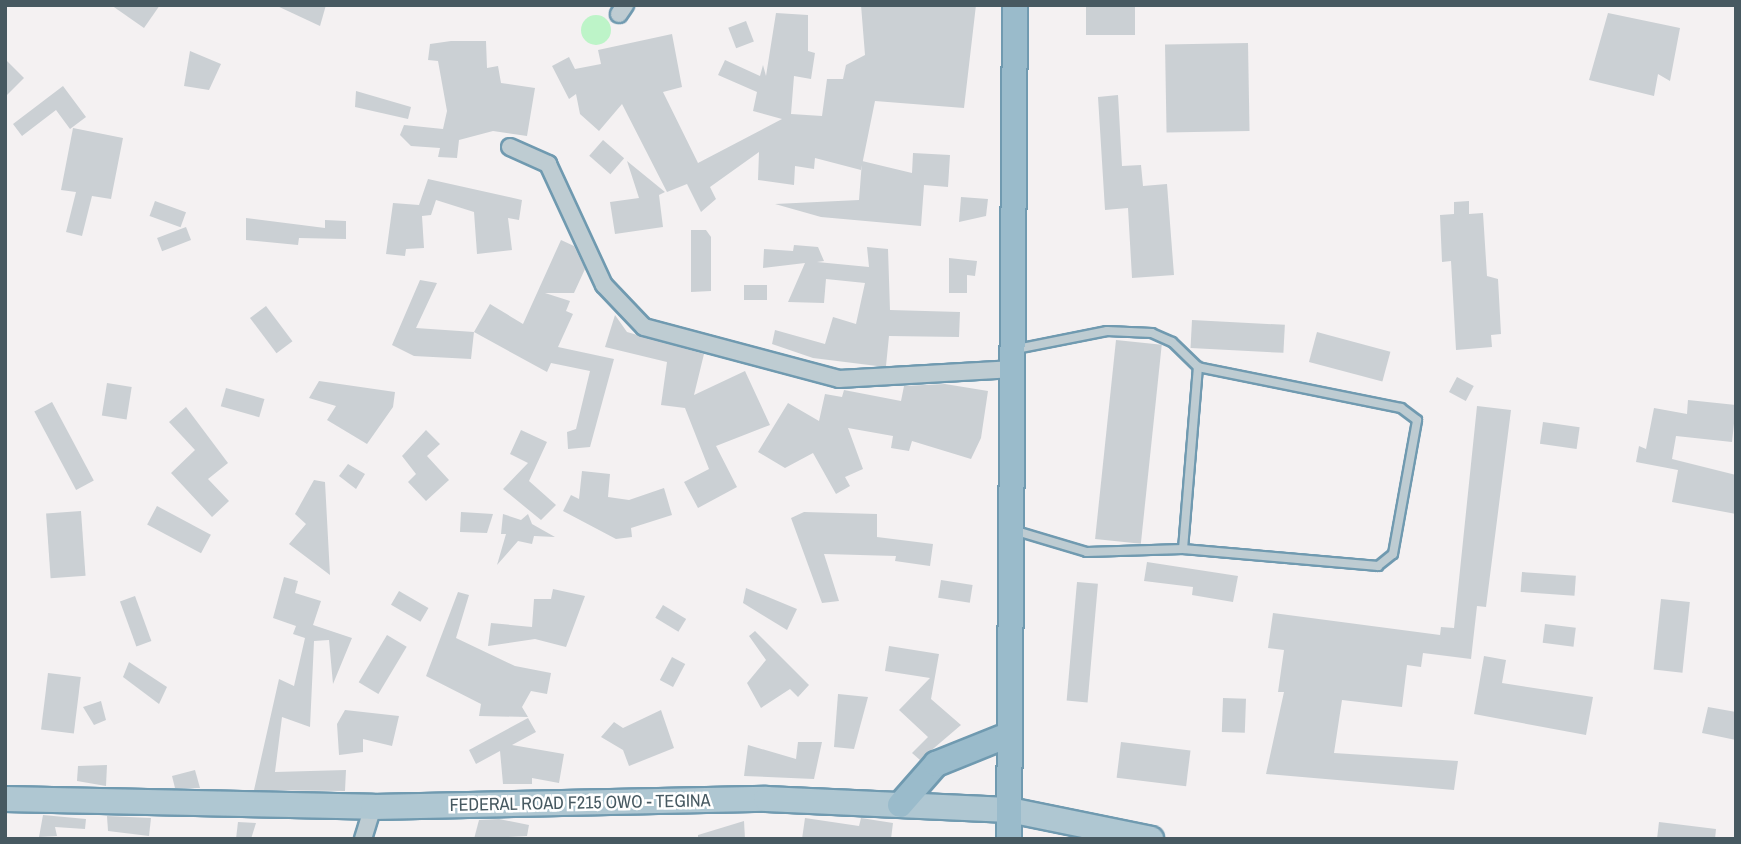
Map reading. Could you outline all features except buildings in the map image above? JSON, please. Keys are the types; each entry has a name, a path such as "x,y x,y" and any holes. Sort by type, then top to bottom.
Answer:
{"highway":[{"path":"1009,839 1008,529 1015,5"},
{"path":"900,804 936,764 1008,734"}],"main road":[{"name":"FEDERAL ROAD F215 OWO - TEGINA","path":"5,799 373,807 766,799 1009,810 1151,839"}],"street":[{"path":"510,147 548,164 607,291 644,327 839,379 1010,359"},
{"path":"363,839 373,807"}],"lane":[{"path":"1008,529 1087,552 1184,550 1387,564 1418,420 1401,408 1198,367 1172,342 1152,333 1107,331 1010,359"},
{"path":"1184,550 1198,367"}],"green space":[{"path":"596,15 606,20 611,30 606,40 596,45 586,40 581,30 586,20"}]}
